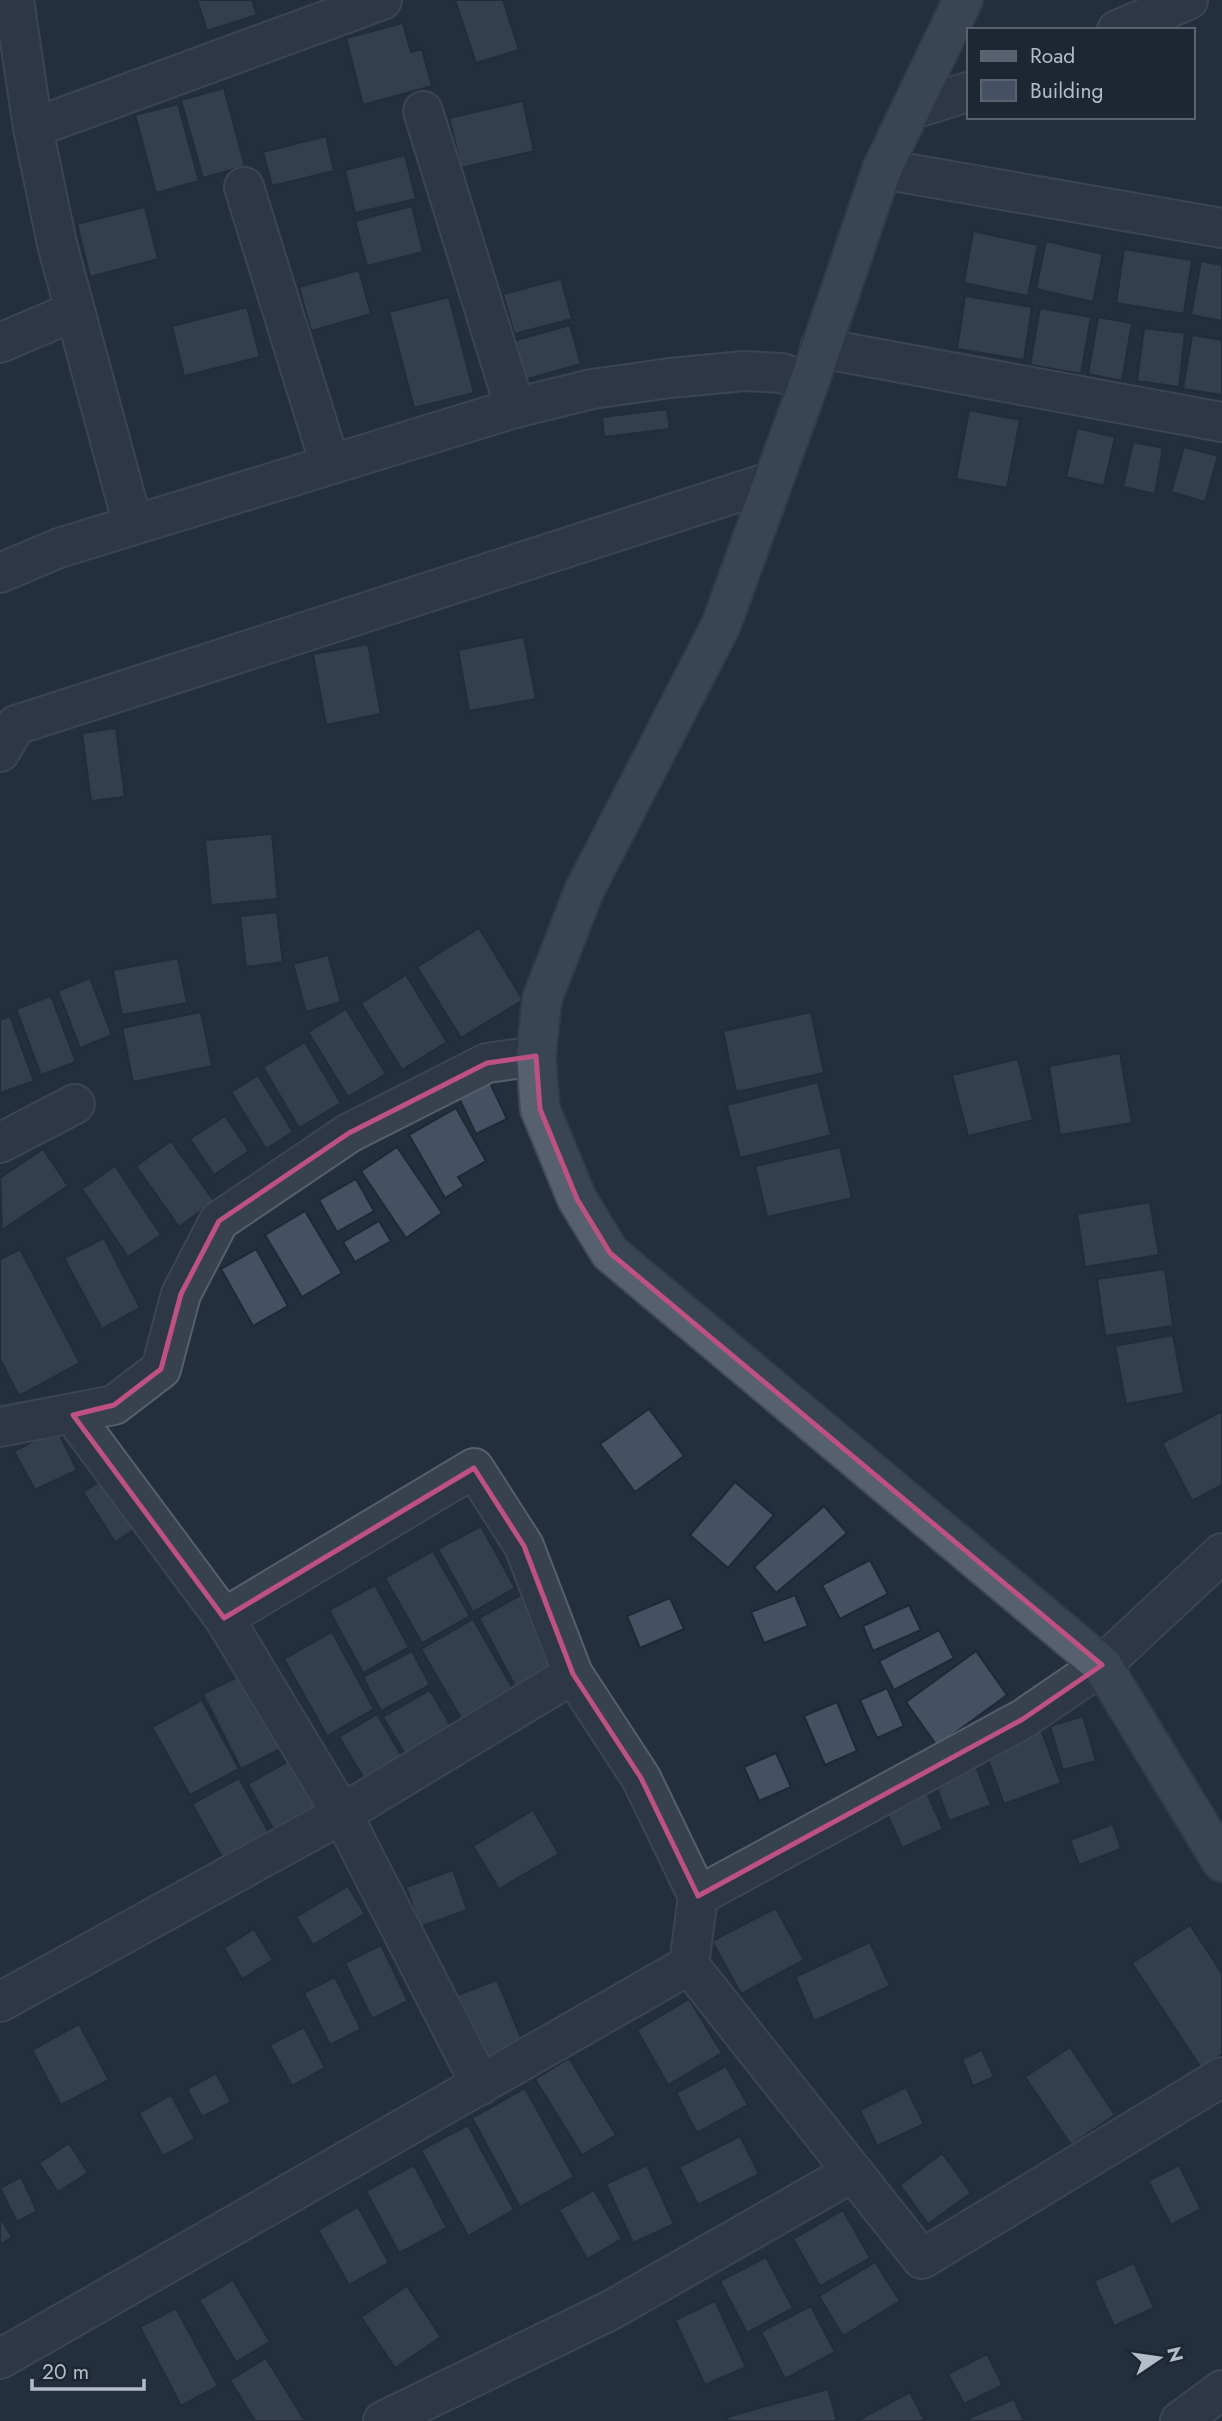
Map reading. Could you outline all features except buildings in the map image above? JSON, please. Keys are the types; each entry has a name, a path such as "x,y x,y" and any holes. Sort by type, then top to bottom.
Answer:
{"main road":[{"path":"963,0 882,169 721,625 584,891 542,999 536,1056 540,1109 577,1199 610,1253 1102,1665 1222,1862"}],"street":[{"path":"14,0 33,128 57,244 133,525"},
{"path":"33,128 382,0"},
{"path":"1122,28 1188,0"},
{"path":"910,110 967,92"},
{"path":"423,111 515,408"},
{"path":"882,169 1222,228"},
{"path":"244,187 330,464"},
{"path":"0,343 75,311"},
{"path":"0,573 59,548 515,408 592,389 670,378 744,371 782,373 814,365 1222,422"},
{"path":"0,752 16,725 773,481"},
{"path":"0,1427 114,1405 161,1369 181,1294 219,1221 349,1133 487,1063 536,1056"},
{"path":"0,1143 75,1104"},
{"path":"73,1415 224,1618 342,1814 481,2085"},
{"path":"224,1618 474,1468 524,1546 573,1674 641,1778 698,1896 689,1965 922,2259 1222,2077"},
{"path":"698,1896 1023,1719 1102,1665 1222,1553"},
{"path":"0,2002 342,1814 573,1674"},
{"path":"0,2359 689,1965"},
{"path":"383,2421 611,2310 853,2172"},
{"path":"1180,2421 1222,2390"}],"highlighted area":[{"path":"536,1056 540,1109 577,1199 610,1253 1102,1665 1023,1719 698,1896 641,1778 573,1674 524,1546 474,1468 224,1618 73,1415 114,1405 161,1369 181,1294 219,1221 349,1133 487,1063"}]}
